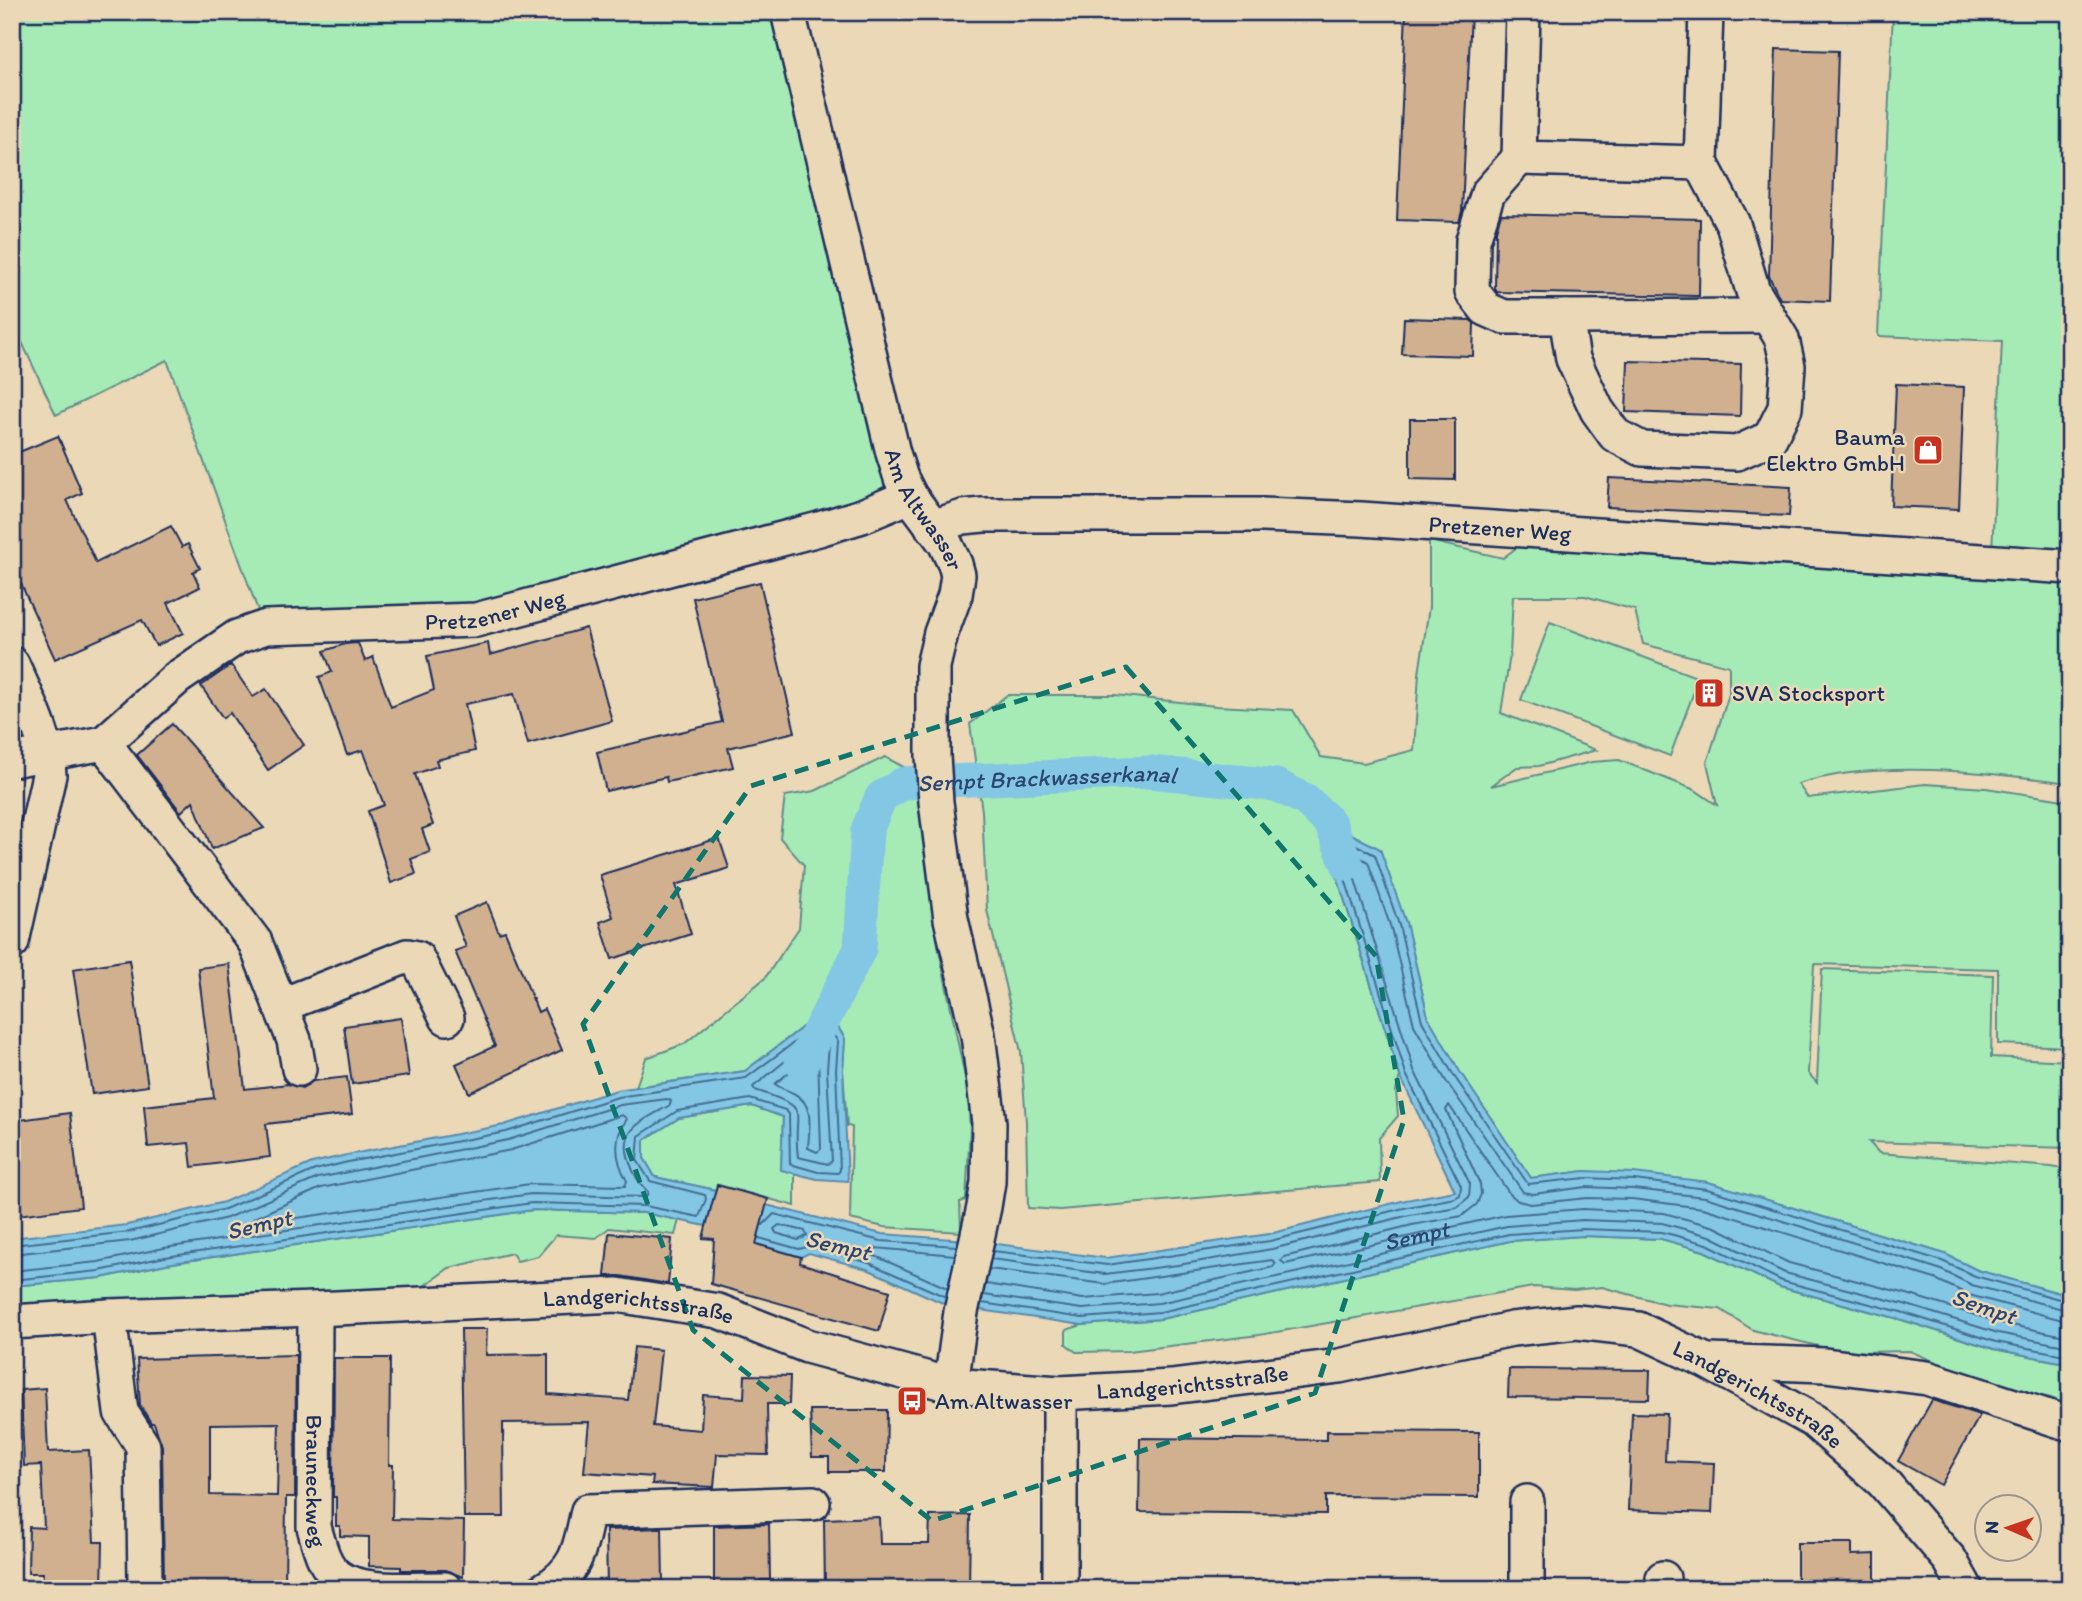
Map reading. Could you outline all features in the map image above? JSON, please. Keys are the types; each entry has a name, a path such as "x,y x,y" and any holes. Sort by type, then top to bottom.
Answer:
{"street":[{"name":"Am Altwasser","path":"788,12 893,453 910,496 945,543 957,575 955,595 941,633 933,666 933,756 951,919 978,1035 989,1123 988,1182 961,1312 951,1385"},
{"path":"1523,12 1518,158 1488,193 1473,240 1472,290 1486,309 1504,317 1768,316"},
{"path":"1566,317 1573,359 1597,410 1615,435 1642,449 1737,453 1770,438 1785,408 1788,366 1782,338 1754,291 1733,224 1701,163 1706,12"},
{"path":"1518,158 1701,163"},
{"name":"Pretzener Weg","path":"104,743 177,678 237,637 266,628 287,625 476,620 819,529 862,516 910,496"},
{"name":"Pretzener Weg","path":"932,527 963,517 983,515 1262,515 1361,519 2070,567"},
{"path":"12,664 39,725 48,752 49,775 12,942"},
{"path":"12,760 104,743 255,942 294,1040 299,1069"},
{"path":"280,1006 407,956 417,958 447,1018"},
{"name":"Landgerichtsstraße","path":"12,1322 617,1295 719,1311 807,1346 951,1385 1060,1393 1171,1387 1339,1366 1512,1329 1577,1322 1638,1329 1703,1360 1814,1421 1883,1482 1950,1560 1966,1589"},
{"name":"Brauneckweg","path":"315,1309 314,1527 322,1555 336,1576 357,1587 445,1589"},
{"path":"109,1316 121,1412 143,1447 145,1580"},
{"path":"1703,1360 1825,1365 1927,1378 2070,1424"},
{"path":"1060,1393 1060,1589"},
{"path":"1527,1502 1527,1589"},
{"path":"545,1589 561,1580 575,1563 587,1511 813,1503"}],"highlighted area":[{"path":"1126,667 1376,956 1404,1120 1315,1393 932,1521 693,1330 583,1024 751,786"}],"green space":[{"path":"12,12 773,12 886,483 875,497 503,605 260,616 167,360 56,415 12,321"},
{"path":"1893,12 2070,12 2070,555 1992,552 2002,341 1878,336"},
{"path":"1529,538 2070,580 2068,783 1968,772 1896,770 1828,776 1798,784 1808,798 1925,784 1986,788 2070,801 2070,1047 1998,1044 1998,969 1814,964 1808,1073 1817,1083 1822,969 1993,975 1991,1057 2070,1061 2070,1148 1869,1142 1879,1153 2070,1170 2070,1296 1977,1270 1945,1254 1708,1182 1585,1171 1531,1178 1460,1072 1428,1017 1406,923 1380,850 1330,823 1330,854 1400,1076 1396,1091 1398,1116 1379,1138 1380,1182 1060,1210 1028,1208 1021,1052 987,910 982,811 970,724 1007,695 1115,695 1216,706 1293,710 1321,757 1364,763 1414,750 1419,674 1429,607 1429,541 1503,558","holes":["1513,596 1585,596 1635,610 1643,644 1729,666 1729,694 1707,763 1717,805 1695,790 1619,760 1592,762 1491,786 1517,767 1539,766 1596,750 1501,713 1510,655"]},
{"path":"1550,622 1699,678 1670,756 1521,700"},
{"path":"885,757 911,771 930,838 938,945 968,1092 970,1128 966,1200 960,1202 961,1232 884,1227 850,1219 852,1127 847,1126 843,1070 845,1039 834,1020 804,1026 745,1071 636,1087 646,1058 684,1044 765,978 799,928 804,865 780,838 785,796 815,791"},
{"path":"752,1106 783,1117 781,1169 795,1173 795,1206 718,1185 716,1190 655,1177 644,1158 644,1140 679,1118"},
{"path":"533,1210 644,1213 679,1220 675,1235 609,1228 596,1238 556,1235 538,1256 517,1261 512,1253 449,1268 410,1296 12,1312 12,1286 101,1278 166,1264"},
{"path":"1583,1236 1662,1239 1704,1251 1780,1287 1899,1319 1994,1349 2070,1364 2070,1406 2051,1398 1988,1385 1910,1351 1857,1352 1822,1347 1753,1330 1720,1309 1666,1304 1602,1287 1574,1290 1533,1287 1259,1335 1129,1351 1076,1352 1066,1344 1066,1330 1082,1325 1161,1319 1510,1241"}],"water":[{"name":"Sempt","path":"1330,823 1380,849 1406,923 1428,1017 1460,1072 1531,1178 1585,1171 1634,1173 1708,1182 1945,1254 1977,1270 2070,1296 2070,1364 1994,1349 1899,1319 1780,1287 1704,1251 1661,1239 1583,1236 1510,1241 1161,1319 1082,1325 947,1305 867,1269 809,1253 801,1257 746,1241 766,1205 882,1234 966,1240 1106,1258 1269,1234 1406,1200 1455,1191 1400,1076 1330,854"},
{"name":"Sempt","path":"834,1020 845,1039 843,1070 848,1181 817,1179 781,1170 783,1117 752,1106 679,1118 644,1140 644,1158 655,1177 716,1190 706,1226 644,1213 533,1210 166,1264 101,1278 12,1286 12,1238 127,1225 224,1202 312,1163 504,1125 617,1090 745,1071 804,1026"}],"building":[{"path":"1406,12 1471,12 1462,211 1459,222 1397,220"},
{"path":"1776,49 1838,51 1830,301 1780,299 1769,276"},
{"path":"1501,214 1700,219 1699,296 1497,292 1496,230"},
{"path":"1404,318 1470,320 1474,323 1473,356 1402,354"},
{"path":"1628,361 1741,364 1740,416 1626,412"},
{"path":"1896,384 1964,387 1959,509 1891,506"},
{"path":"1410,419 1455,419 1455,480 1410,479"},
{"path":"58,436 82,493 67,500 96,563 171,526 182,547 188,544 200,568 193,572 200,587 168,603 183,633 156,646 142,620 55,659 12,564 12,455"},
{"path":"1609,478 1791,487 1789,516 1607,507"},
{"path":"760,582 795,732 728,748 733,767 667,782 666,777 606,791 597,752 722,722 693,598"},
{"path":"586,628 612,721 528,744 514,694 465,704 475,751 436,760 438,766 415,774 433,825 422,829 430,852 411,859 416,874 391,883 368,811 384,805 363,750 347,755 319,677 332,672 324,651 358,643 365,661 373,657 391,707 434,690 427,656 488,643 490,655"},
{"path":"231,665 253,697 266,689 304,745 268,770 230,713 223,718 201,686"},
{"path":"172,724 264,828 212,849 193,801 181,812 137,755"},
{"path":"719,838 729,868 676,885 691,934 612,959 600,922 613,917 600,875"},
{"path":"487,902 499,933 505,931 538,1012 544,1009 562,1050 469,1093 456,1064 495,1046 455,951 466,947 454,916"},
{"path":"129,960 148,1086 92,1094 73,969"},
{"path":"229,964 245,1089 288,1084 302,1088 313,1081 347,1077 352,1114 266,1124 270,1157 192,1167 189,1143 148,1147 144,1106 214,1098 198,968"},
{"path":"401,1018 409,1076 352,1084 344,1026"},
{"path":"70,1113 81,1207 18,1215 12,1166 12,1121"},
{"path":"717,1185 768,1199 756,1244 801,1257 800,1263 890,1291 879,1331 711,1284 714,1239 703,1238"},
{"path":"609,1233 672,1239 668,1284 605,1276"},
{"path":"461,1329 487,1329 486,1355 548,1354 548,1394 628,1400 634,1347 661,1350 653,1426 701,1430 703,1395 744,1398 745,1375 790,1376 789,1404 767,1404 768,1455 717,1454 714,1487 652,1484 653,1477 584,1472 589,1422 503,1423 504,1517 464,1517"},
{"path":"296,1355 295,1497 286,1497 285,1589 162,1589 162,1446 154,1423 151,1423 140,1405 137,1359","holes":["279,1423 277,1496 210,1495 210,1424"]},
{"path":"334,1358 390,1358 389,1465 393,1465 392,1519 464,1521 463,1577 445,1570 401,1570 401,1567 369,1566 369,1537 340,1536 340,1526 336,1526 336,1497 333,1497"},
{"path":"1509,1369 1650,1370 1649,1399 1508,1397"},
{"path":"45,1388 48,1452 89,1450 94,1542 103,1542 102,1589 42,1589 43,1573 28,1573 29,1527 44,1528 41,1465 24,1466 21,1390"},
{"path":"1932,1400 1980,1415 1941,1485 1898,1461"},
{"path":"810,1410 887,1410 886,1472 829,1472 829,1457 812,1457"},
{"path":"1632,1413 1667,1414 1665,1461 1714,1463 1712,1513 1628,1510"},
{"path":"1327,1431 1479,1432 1479,1497 1326,1496 1326,1514 1139,1512 1140,1438 1327,1440"},
{"path":"970,1515 969,1589 872,1586 872,1589 825,1589 824,1519 879,1517 880,1544 929,1544 930,1516"},
{"path":"769,1524 770,1580 761,1580 761,1589 714,1589 714,1526"},
{"path":"662,1528 663,1583 654,1583 654,1589 607,1589 606,1530"},
{"path":"1797,1543 1852,1543 1852,1555 1875,1554 1875,1588 1797,1589"}],"waterway":[{"name":"Sempt Brackwasserkanal","path":"801,1062 860,949 867,830 881,797 904,783 1150,772 1276,785 1306,800 1330,823 1347,864"}],"place":[{"name":"Bauma Elektro GmbH","path":"1928,450"},
{"name":"SVA Stocksport","path":"1709,693"},
{"name":"Am Altwasser","path":"912,1401"}]}
